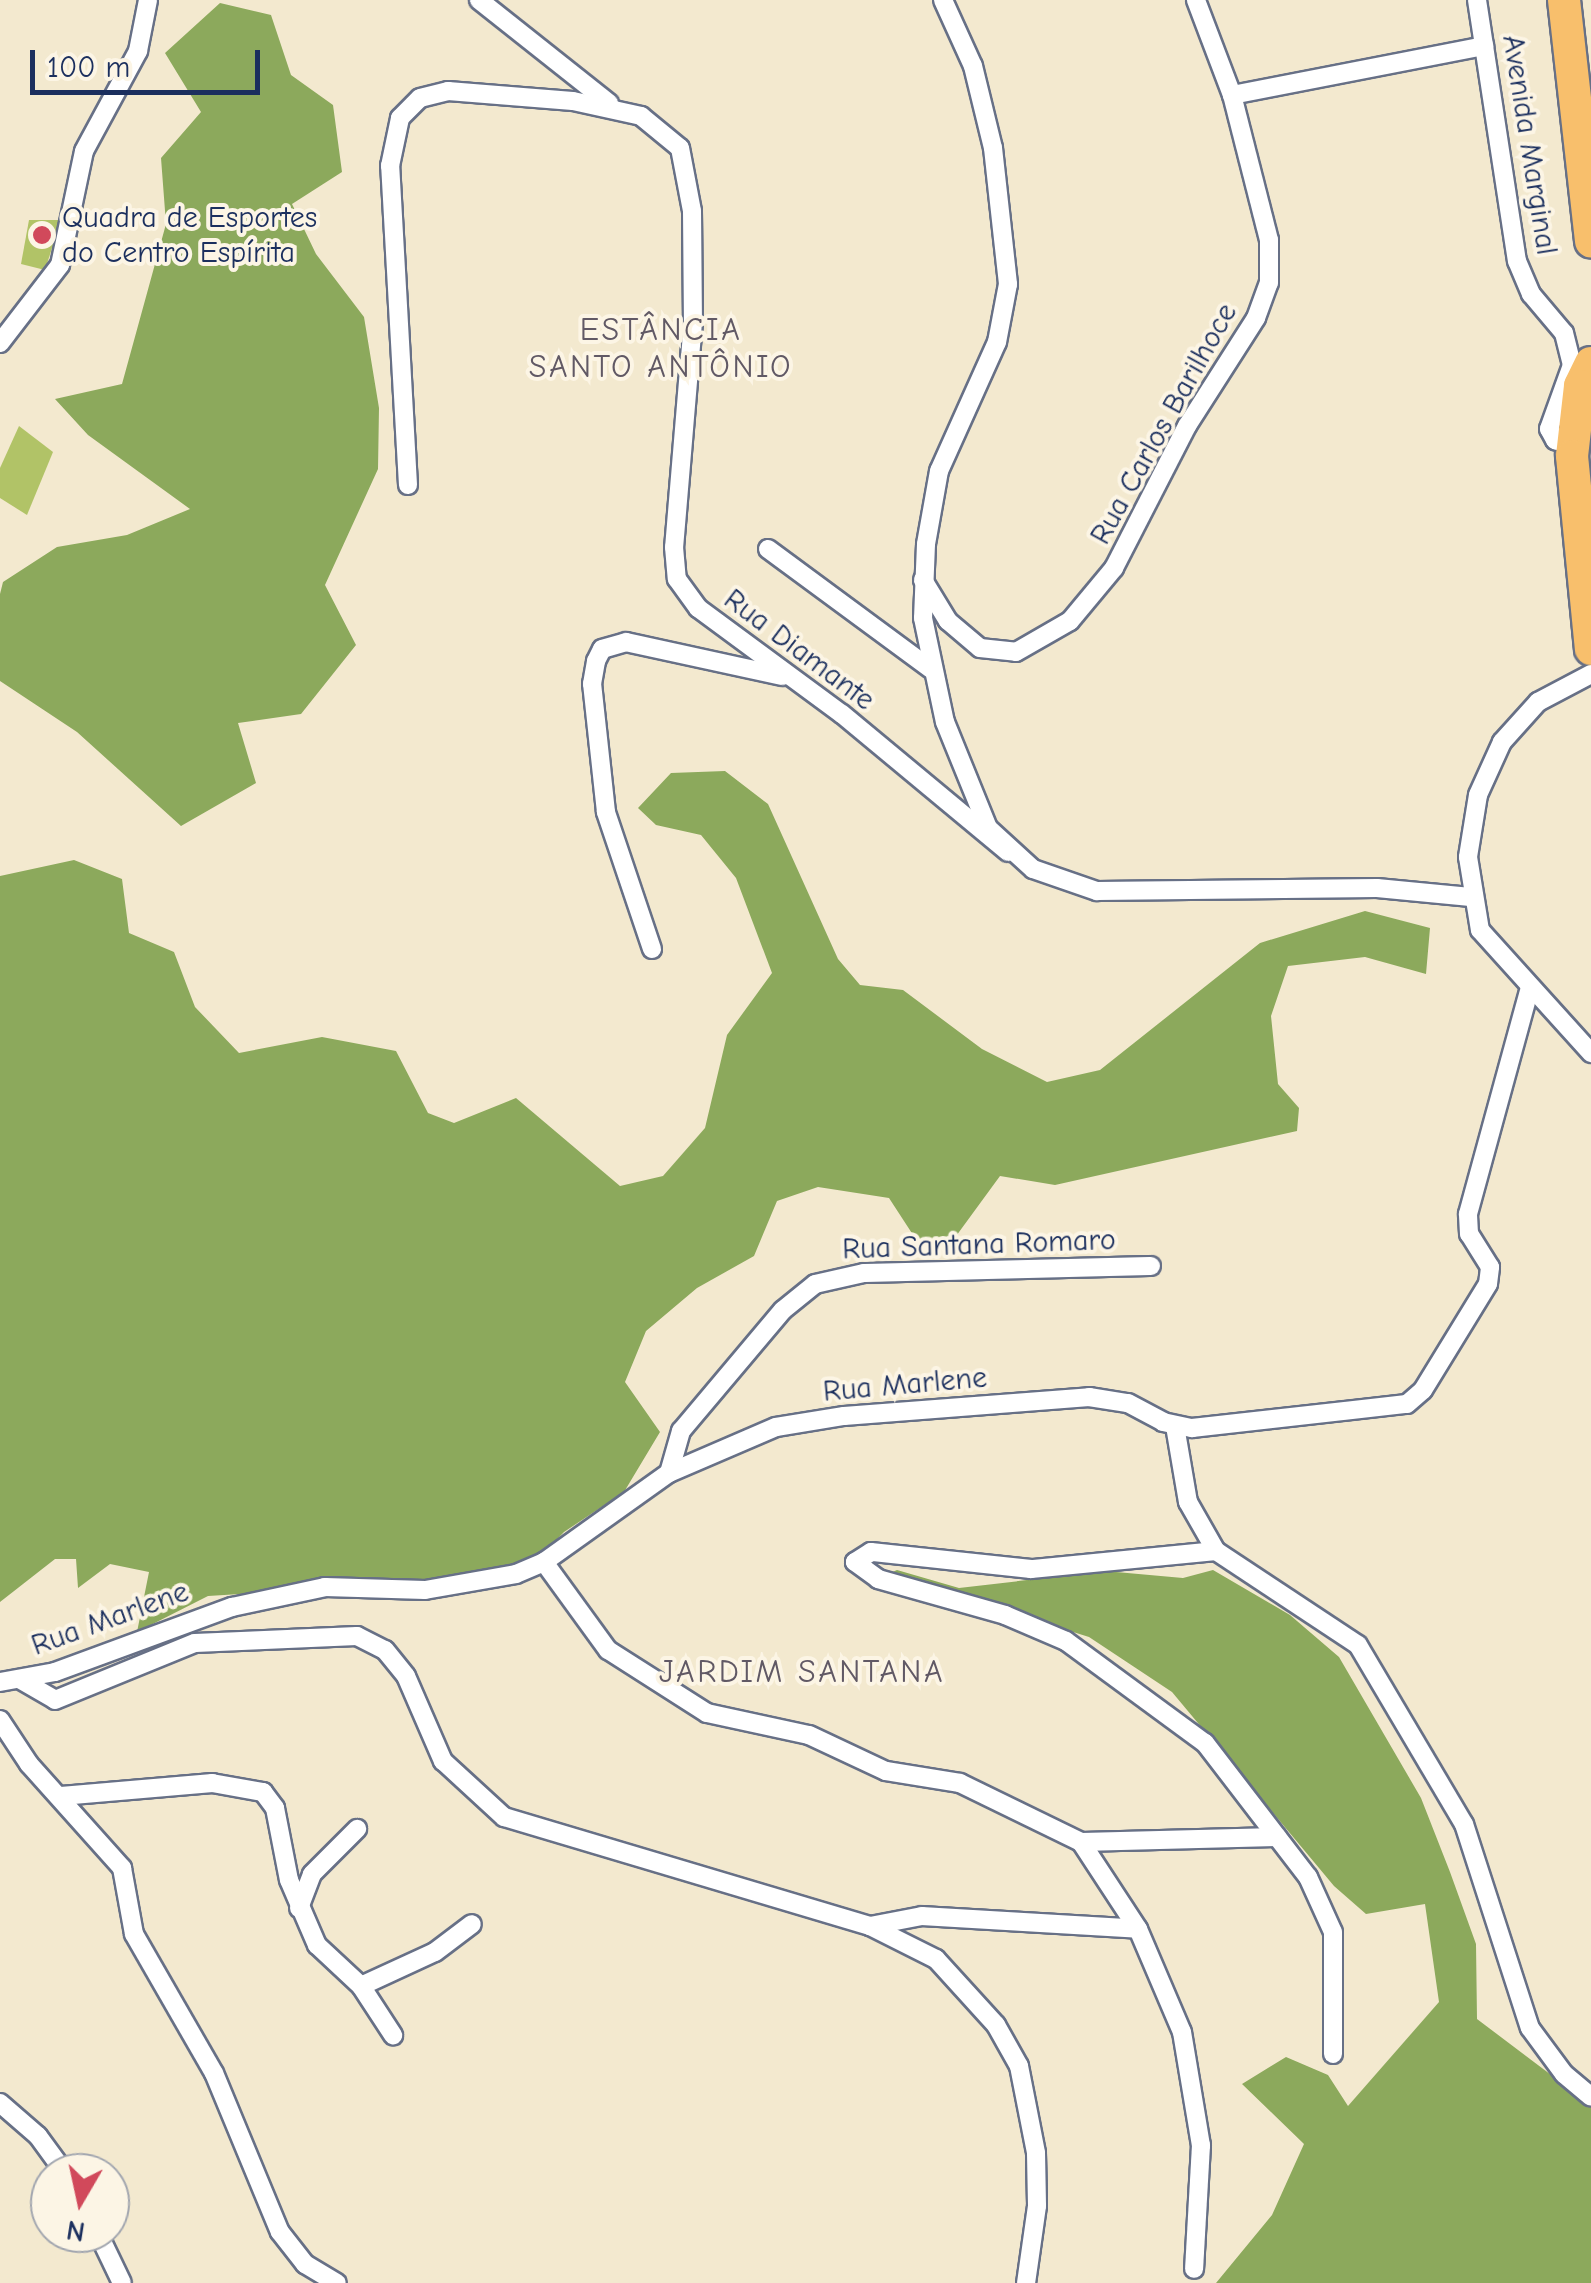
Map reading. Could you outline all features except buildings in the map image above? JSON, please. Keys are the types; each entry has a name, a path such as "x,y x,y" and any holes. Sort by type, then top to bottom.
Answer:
{"highway":[{"path":"1564,0 1591,241"},
{"path":"1591,363 1580,386 1572,445 1591,649"}],"street":[{"path":"0,343 60,266 84,151 138,51 148,0"},
{"path":"480,0 613,106"},
{"path":"942,0 973,66 992,148 1008,284 997,342 939,471 923,580 931,669 971,794 1008,852"},
{"name":"Rua Carlos Barilhoce","path":"923,580 963,638 996,652 1016,652 1070,621 1114,568 1187,426 1256,318 1269,284 1269,240 1232,95 1196,0"},
{"name":"Avenida Marginal","path":"1477,0 1517,261 1531,294 1564,333 1572,365 1549,429 1555,440 1572,445"},
{"path":"1232,95 1484,46"},
{"name":"Rua Diamante","path":"408,485 390,166 400,118 420,98 448,91 613,106 668,132 687,170 693,322 674,547 678,580 698,608 797,680 1008,852 1061,883 1097,891 1377,888 1471,897"},
{"path":"768,549 931,669"},
{"path":"652,950 606,812 592,684 602,649 626,642 670,648 797,680"},
{"path":"1591,674 1548,695 1520,718 1486,772 1471,823 1471,897 1480,930 1591,1053"},
{"name":"Rua Marlene","path":"0,1682 21,1680 232,1607 325,1588 473,1585 544,1562 669,1473 776,1428 844,1416 1110,1398 1175,1426 1396,1406 1424,1390 1488,1284 1490,1267 1469,1234 1468,1214 1530,988"},
{"name":"Rua Santana Romaro","path":"669,1473 681,1431 783,1310 815,1284 864,1273 1151,1266"},
{"path":"1175,1426 1188,1502 1216,1551 1358,1645 1464,1824 1530,2028 1564,2074 1591,2097"},
{"path":"1216,1551 1031,1569 861,1553 855,1562 861,1571 1034,1626 1106,1667 1205,1743 1308,1876 1333,1932 1333,2054"},
{"path":"544,1562 608,1650 707,1713 809,1735 886,1771 960,1782 1080,1842 1277,1837"},
{"path":"21,1680 55,1700 194,1642 357,1636 385,1650 406,1676 444,1761 504,1816 811,1913 870,1926 936,1958 996,2026 1020,2066 1036,2154 1037,2206 1026,2283"},
{"path":"0,1720 28,1764 122,1868 134,1934 214,2074 280,2232 306,2264 337,2283"},
{"path":"60,1796 212,1783 263,1792 275,1808 299,1908 317,1946 361,1986 392,2035"},
{"path":"299,1908 320,1864 357,1829"},
{"path":"1080,1842 1138,1929 1182,2032 1198,2097 1194,2269"},
{"path":"870,1926 922,1916 1138,1929"},
{"path":"361,1986 435,1952 472,1924"},
{"path":"0,2102 38,2136 50,2153"},
{"path":"108,2253 122,2283"}],"green space":[{"path":"220,3 271,15 291,75 333,105 342,172 292,204 316,254 364,317 379,408 378,469 325,585 356,645 301,714 238,723 256,783 181,826 77,732 0,681 0,594 3,582 57,547 127,535 190,509 88,435 55,399 122,384 166,224 161,158 201,112 165,53"},
{"name":"Quadra de Esportes do Centro Espírita","path":"29,220 61,220 45,270 21,264"},
{"path":"19,426 53,452 27,515 0,498 0,468"},
{"path":"725,771 768,804 838,959 860,985 903,990 982,1049 1047,1082 1100,1070 1260,943 1365,911 1430,928 1426,974 1365,957 1288,966 1271,1016 1278,1084 1299,1108 1297,1131 1055,1185 1000,1176 951,1243 917,1241 889,1198 818,1187 777,1201 754,1256 697,1288 646,1331 625,1382 660,1432 624,1492 564,1532 538,1559 429,1586 318,1580 270,1592 208,1596 137,1632 149,1572 110,1564 78,1588 76,1559 55,1559 0,1602 0,876 74,860 122,879 129,933 174,952 195,1007 239,1053 322,1037 396,1051 428,1113 454,1123 516,1098 620,1186 663,1176 705,1128 727,1035 772,973 736,878 701,835 656,825 638,808 671,773"},
{"path":"897,1570 959,1588 1105,1571 1183,1578 1213,1570 1290,1615 1339,1657 1421,1798 1450,1872 1476,1944 1477,2019 1591,2105 1591,2283 1216,2283 1272,2215 1304,2144 1242,2084 1286,2057 1328,2075 1348,2106 1439,2002 1425,1904 1366,1914 1334,1886 1172,1692 1089,1637 888,1574"}],"place":[{"name":"Quadra de Esportes do Centro Espírita","path":"42,235"}],"district":[{"name":"ESTÂNCIA SANTO ANTÔNIO","path":"661,350"},
{"name":"JARDIM SANTANA","path":"802,1672"}]}
